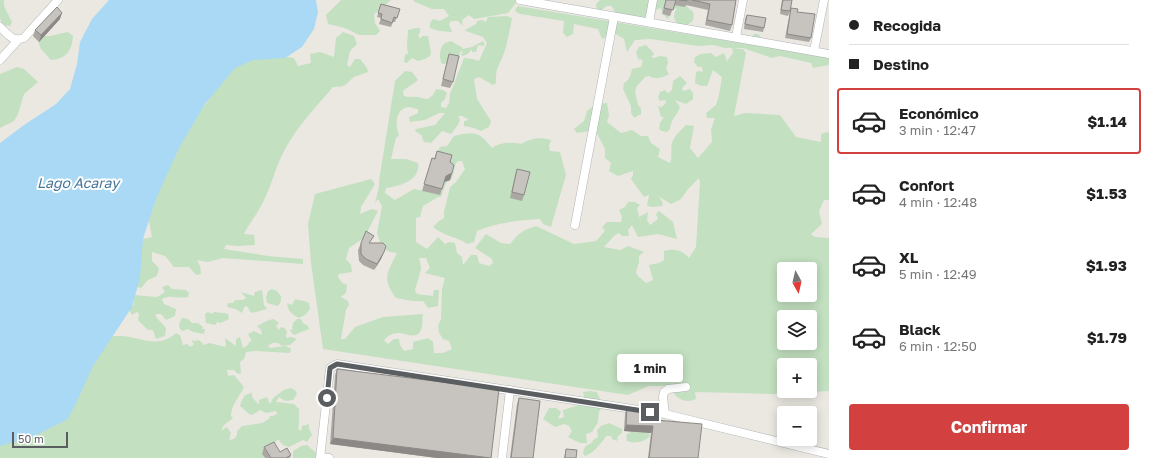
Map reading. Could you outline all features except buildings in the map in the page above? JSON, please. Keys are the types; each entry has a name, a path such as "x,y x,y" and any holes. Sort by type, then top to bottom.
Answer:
{"street":[{"path":"0,60 18,40 24,38 58,0"},
{"path":"520,0 559,3 614,17 829,54"},
{"path":"649,22 653,0"},
{"path":"736,37 743,0"},
{"path":"814,51 824,0"},
{"path":"575,225 614,17"},
{"path":"0,27 18,40"},
{"path":"323,458 330,368 337,364 665,414 829,454"},
{"path":"665,414 663,397 664,392 668,389 686,387"},
{"path":"502,458 510,390"}],"green space":[{"path":"0,0 4,0 4,6 12,22 10,26 2,25 0,17"},
{"path":"341,0 391,0 374,14 375,23 380,31 376,35 359,35 345,28 328,24 326,15"},
{"path":"413,0 542,0 516,3 508,13 474,19 469,15 462,20 463,26 458,21 451,21 449,24 452,32 439,31 430,28 430,23 433,19 440,21 449,16 444,9 432,9"},
{"path":"600,0 692,0 691,5 686,6 693,12 694,18 691,23 687,25 678,24 674,16 677,8 669,11 670,16 667,19 660,8 648,14 643,24 622,22 615,18 613,8 610,6 605,7 602,10 597,10 596,4"},
{"path":"518,6 753,45 750,38 754,34 757,34 760,36 761,40 755,45 829,58 829,65 813,68 811,63 780,56 772,58 743,48 725,48 713,45 698,46 651,39 635,40 627,52 624,39 614,33 602,39 598,29 574,24 573,34 567,37 563,33 564,21 520,14 515,11"},
{"path":"507,16 512,18 505,50 497,69 496,83 493,85 479,77 474,79 477,99 491,121 489,127 481,131 464,126 464,121 469,120 462,116 458,116 460,120 451,134 442,131 431,143 424,142 421,135 415,131 416,129 435,125 445,113 439,113 425,120 410,122 409,117 418,113 418,109 408,107 404,108 398,114 397,127 399,135 396,138 391,159 406,159 418,163 418,169 413,178 403,184 386,188 385,193 395,200 414,189 440,195 435,157 440,147 447,146 454,136 472,133 476,134 484,139 492,148 502,144 521,144 532,139 547,139 551,140 549,146 550,151 560,152 566,175 551,227 543,224 540,219 500,224 477,231 474,242 467,244 437,230 433,227 444,218 450,187 456,182 465,169 462,161 458,161 453,176 446,183 441,197 438,197 423,206 420,217 416,218 416,242 427,249 438,237 445,244 449,242 455,243 457,253 462,257 463,265 471,255 477,255 479,263 489,266 493,263 492,259 475,248 486,234 501,243 510,244 522,232 536,226 574,244 596,241 605,231 602,227 607,222 621,222 622,217 619,210 625,207 628,202 635,202 640,205 637,208 639,217 648,212 647,220 650,225 658,219 656,214 659,211 673,222 677,239 658,234 638,237 632,225 628,230 629,236 622,236 619,233 615,235 604,247 620,250 628,246 644,252 639,256 636,272 638,276 646,283 653,280 649,265 659,263 664,260 664,251 678,250 689,258 696,247 700,183 699,178 681,199 671,204 658,195 663,203 662,206 647,206 649,195 644,197 631,179 633,171 618,176 609,171 611,163 605,158 605,149 598,135 590,131 577,133 574,129 584,121 587,111 596,104 607,103 609,115 607,122 621,133 632,130 641,136 648,136 651,143 660,149 658,157 670,163 671,146 674,138 686,125 694,126 690,148 698,158 712,142 711,129 715,118 707,118 706,113 716,105 722,77 713,70 707,86 701,86 695,83 696,72 703,72 702,67 698,67 694,62 695,57 701,54 711,53 716,57 724,53 727,61 733,53 732,48 743,49 746,53 734,116 745,113 780,115 796,137 821,142 821,134 827,132 829,133 829,200 824,200 819,211 822,224 811,234 815,237 829,238 829,391 817,392 817,358 777,358 777,394 695,392 696,399 687,401 673,393 667,386 649,386 628,395 323,349 311,263 308,224 315,194 371,179 375,184 361,207 360,214 372,209 378,211 364,238 349,248 346,259 351,265 352,272 339,274 338,277 342,283 347,285 346,293 341,297 348,301 349,305 346,310 341,339 345,339 355,327 383,317 423,314 422,328 416,335 413,336 396,333 390,335 384,340 388,344 394,339 399,339 400,345 404,351 413,349 413,342 428,338 433,342 434,353 443,353 452,349 449,341 443,339 439,333 438,326 441,319 442,289 445,278 425,273 430,268 426,258 419,258 421,268 415,290 417,294 433,296 434,290 439,290 438,306 428,308 423,301 396,298 388,285 387,276 397,253 386,250 381,245 377,233 382,206 378,199 375,203 379,187 395,81 405,71 412,72 418,80 403,91 404,96 428,99 433,95 436,89 443,90 447,93 445,99 441,103 441,107 446,108 464,58 479,61 487,43 483,37 465,30 476,24 477,21 482,20 486,22 488,17"},
{"path":"420,28 420,33 418,35 420,39 422,36 428,36 431,53 430,56 425,59 418,61 412,58 407,63 404,62 405,54 408,54 408,30"},
{"path":"68,32 73,36 68,53 61,58 51,60 41,49 38,41 43,36"},
{"path":"343,32 354,36 357,44 350,51 347,65 350,67 355,59 360,59 367,68 368,72 354,77 344,86 333,87 293,136 280,159 261,206 244,234 254,235 255,245 226,245 224,249 268,256 303,259 303,264 223,258 208,262 197,260 200,266 201,274 196,275 189,267 174,267 165,256 152,252 152,261 159,268 157,276 148,280 141,288 132,285 143,239 152,237 149,221 151,198 160,166 235,64 275,55 294,58 298,66 311,63 310,54 320,52 334,57 336,38"},
{"path":"451,41 463,48 462,49 472,47 483,41 485,44 483,46 478,45 476,52 472,52 471,49 469,53 463,56 461,55 463,52 461,51 459,56 460,58 442,64 440,57 441,48 445,43"},
{"path":"646,45 654,54 651,57 667,57 668,63 666,69 669,74 659,78 649,76 645,77 637,86 635,91 638,105 641,108 641,114 634,118 631,113 631,106 623,89 624,83 628,79 632,69 641,67 643,60 638,59 636,52 639,47"},
{"path":"17,67 24,69 38,82 24,94 18,114 14,121 0,128 0,74"},
{"path":"680,76 687,83 682,88 683,91 690,89 693,93 693,99 686,104 675,100 680,107 679,110 670,129 667,132 662,131 659,129 660,123 664,117 661,117 658,106 661,107 666,102 665,100 660,101 658,97 660,92 665,90 668,93 672,90 673,81"},
{"path":"168,285 172,289 186,290 189,293 188,297 168,297 162,299 164,304 176,309 175,316 166,320 161,314 156,314 156,317 166,328 165,336 156,339 153,330 148,330 138,320 139,314 137,312 132,315 128,308 134,305 133,295 157,297 165,292 162,287"},
{"path":"272,289 277,291 281,296 281,301 278,306 267,303 266,298 268,291"},
{"path":"262,290 264,305 267,309 252,313 248,307 245,306 242,313 236,309 227,307 228,303 233,303 235,300 243,300 246,298 241,292 254,296 255,292"},
{"path":"295,299 309,303 310,309 305,315 299,318 288,309 287,303 292,305"},
{"path":"208,312 212,314 214,312 228,314 229,319 219,323 218,321 215,325 206,323 205,314"},
{"path":"182,318 188,319 192,323 198,323 203,327 202,329 205,329 204,334 193,332 188,329 182,331 179,324"},
{"path":"274,319 279,323 276,326 279,330 281,327 285,328 287,332 286,338 291,337 297,339 290,345 282,346 278,343 272,343 268,346 270,348 286,346 291,349 290,353 256,351 246,352 244,359 240,362 241,373 238,374 234,370 227,370 228,376 234,375 244,387 232,408 231,416 233,418 224,425 221,431 227,427 231,433 229,440 234,439 237,435 237,431 242,426 262,423 269,419 270,416 277,414 276,411 266,413 260,410 252,415 249,414 240,406 245,395 252,393 252,397 258,404 259,400 267,397 270,404 273,398 284,390 291,388 295,390 297,394 293,400 285,401 279,397 276,402 294,404 299,409 298,429 301,431 302,426 309,424 312,435 307,442 303,440 289,447 283,445 278,439 271,448 262,454 265,458 0,458 0,442 97,338 119,336 148,341 162,341 176,333 180,335 183,345 187,344 191,347 194,344 191,340 199,340 204,345 209,343 226,347 225,338 236,346 236,339 240,337 243,348 252,341 248,334 254,331 262,335 261,330 257,326"},
{"path":"297,319 301,319 309,329 294,335 290,330 293,329 293,323"},
{"path":"583,392 597,392 600,399 593,403 602,407 599,412 598,422 592,432 586,434 587,443 580,443 568,437 572,431 569,426 564,424 555,427 543,419 549,408 556,408 561,412 558,419 564,417 563,410 579,405 585,401"},
{"path":"609,423 622,429 622,433 618,436 617,441 612,439 611,436 606,436 597,448 585,456 583,453 587,445 592,443 593,440 598,437 597,430 601,426"},
{"path":"634,430 643,430 643,433 649,433 650,436 639,442 627,441 626,435"},
{"path":"307,445 322,458 293,458 293,451 301,446"}],"water":[{"name":"Lago Acaray","path":"109,0 316,0 318,12 314,29 302,47 285,58 253,60 235,68 205,104 179,148 156,199 143,239 140,278 132,307 93,366 68,419 34,436 0,446 0,143 56,104 70,89 77,64 80,42 92,19"}],"route":[{"path":"327,398 330,368 337,364 650,412"}]}
